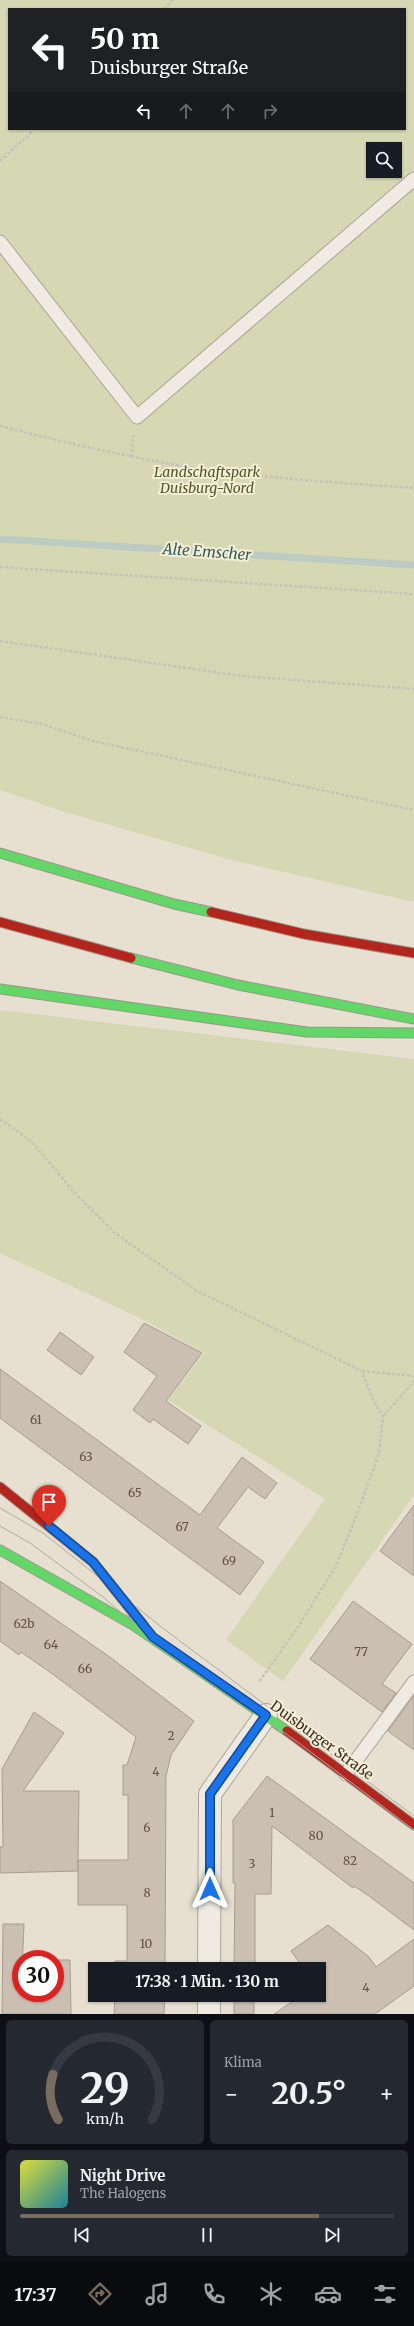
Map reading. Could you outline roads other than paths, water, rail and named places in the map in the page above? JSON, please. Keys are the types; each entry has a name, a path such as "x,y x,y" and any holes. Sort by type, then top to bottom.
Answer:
{"main road":[{"path":"0,853 174,904 304,934 414,953"},
{"path":"0,922 103,951 238,985 414,1018"},
{"path":"0,989 307,1032 414,1033"},
{"name":"Duisburger Straße","path":"0,1486 93,1562 153,1637"},
{"name":"Duisburger Straße","path":"0,1550 67,1585 153,1637 266,1715 414,1825"}],"street":[{"path":"209,1962 210,1794 266,1715"},
{"path":"209,2002 209,2014"}],"lane":[{"path":"0,242 137,416 414,179"},
{"path":"346,1774 414,1682"}],"waterway":[{"name":"Alte Emscher","path":"0,539 414,565"}],"tram line":[{"path":"0,1508 43,1533 164,1629 414,1816"},
{"path":"0,1526 30,1543 103,1597 160,1646 299,1743 414,1830"}],"park label":[{"name":"Landschaftspark Duisburg-Nord","path":"207,480"}]}
